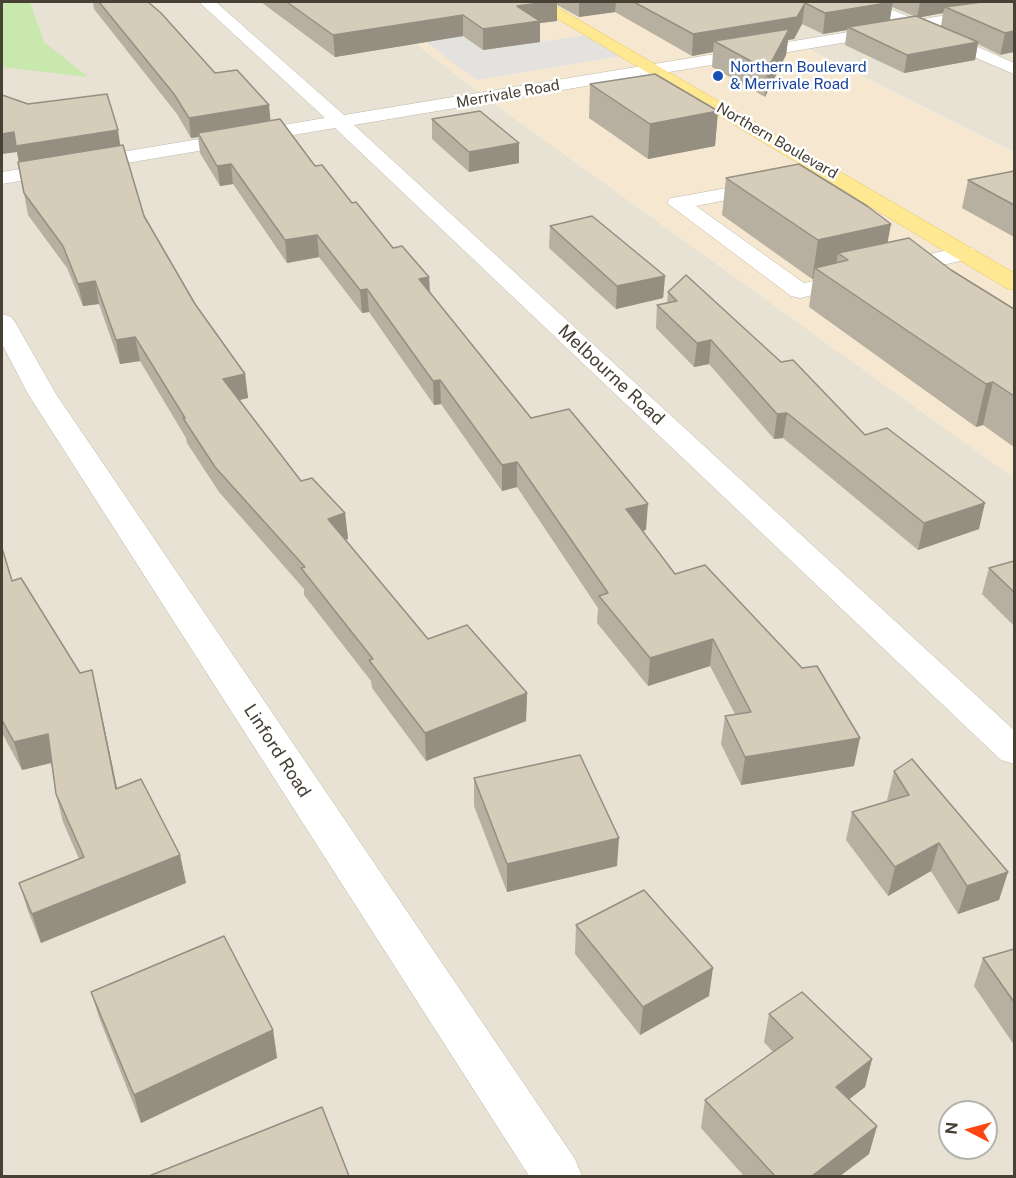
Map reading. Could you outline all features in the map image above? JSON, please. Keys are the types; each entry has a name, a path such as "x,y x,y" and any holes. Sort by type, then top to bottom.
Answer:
{"main road":[{"name":"Northern Boulevard","path":"538,2 1014,283"}],"street":[{"name":"Melbourne Road","path":"207,2 341,123 1014,751"},
{"path":"861,2 1014,69"},
{"name":"Merrivale Road","path":"2,178 1014,9"},
{"path":"832,174 678,203 800,291 965,253"},
{"name":"Linford Road","path":"2,322 42,394 557,1176"}],"shaded area":[{"path":"2,2 362,2 486,98 1014,478 1014,1176 2,1176"},
{"path":"362,2 715,2 1014,152 1014,478 486,98"},
{"path":"377,2 536,2 483,50 594,34 628,55 476,80 398,21"},
{"path":"715,2 1014,2 1014,152"}],"green space":[{"path":"2,2 30,2 44,42 88,77 2,67"}],"building":[{"path":"99,2 148,2 161,13 215,73 237,70 269,105 189,118 174,94"},
{"path":"287,2 547,2 517,6 540,21 483,29 463,15 333,35"},
{"path":"634,2 893,2 825,13 805,3 797,17 693,34"},
{"path":"982,2 1014,2 1014,31 1005,33 945,7"},
{"path":"916,16 978,42 907,55 848,27"},
{"path":"789,29 767,70 714,41"},
{"path":"655,74 718,111 650,124 590,84"},
{"path":"107,94 118,130 16,146 14,132 2,134 2,95 28,104"},
{"path":"480,111 519,143 469,152 432,119"},
{"path":"280,119 315,166 322,165 352,203 356,202 393,248 402,246 429,277 419,279 531,418 569,409 648,504 626,509 675,574 705,565 802,668 817,666 860,738 745,757 725,716 751,712 713,639 650,658 599,596 608,593 517,462 502,465 440,380 433,381 367,289 360,290 317,235 285,240 231,164 217,166 198,133"},
{"path":"123,145 144,216 195,304 245,374 223,379 301,481 312,478 345,513 328,519 428,639 467,625 527,693 425,733 369,660 373,659 301,568 305,567 215,467 135,337 116,340 95,281 78,284 63,246 24,193 18,162"},
{"path":"799,164 867,206 891,224 818,240 726,178"},
{"path":"1014,171 1014,205 968,180"},
{"path":"592,216 665,276 617,286 550,226"},
{"path":"909,238 951,270 1014,309 1014,396 993,382 986,384 815,268 848,260 838,253"},
{"path":"686,275 781,362 793,360 865,435 887,428 985,503 924,523 787,413 777,414 711,340 697,343 657,305 677,301 668,292"},
{"path":"2,548 12,581 21,578 80,673 92,670 116,789 141,779 180,855 32,914 19,883 84,857 56,794 48,734 14,742 2,720"},
{"path":"1014,561 1014,592 989,568"},
{"path":"580,755 619,838 507,864 474,778"},
{"path":"912,759 1008,872 967,886 939,843 895,867 852,812 909,795 894,771"},
{"path":"644,890 713,968 643,1007 576,925"},
{"path":"224,936 273,1030 134,1095 91,992"},
{"path":"1014,949 1014,1002 983,958"},
{"path":"802,992 872,1059 836,1087 877,1126 812,1176 775,1176 705,1100 793,1038 769,1014"},
{"path":"322,1107 349,1176 149,1176"}],"place":[{"name":"Northern Boulevard & Merrivale Road","path":"718,76"}]}
